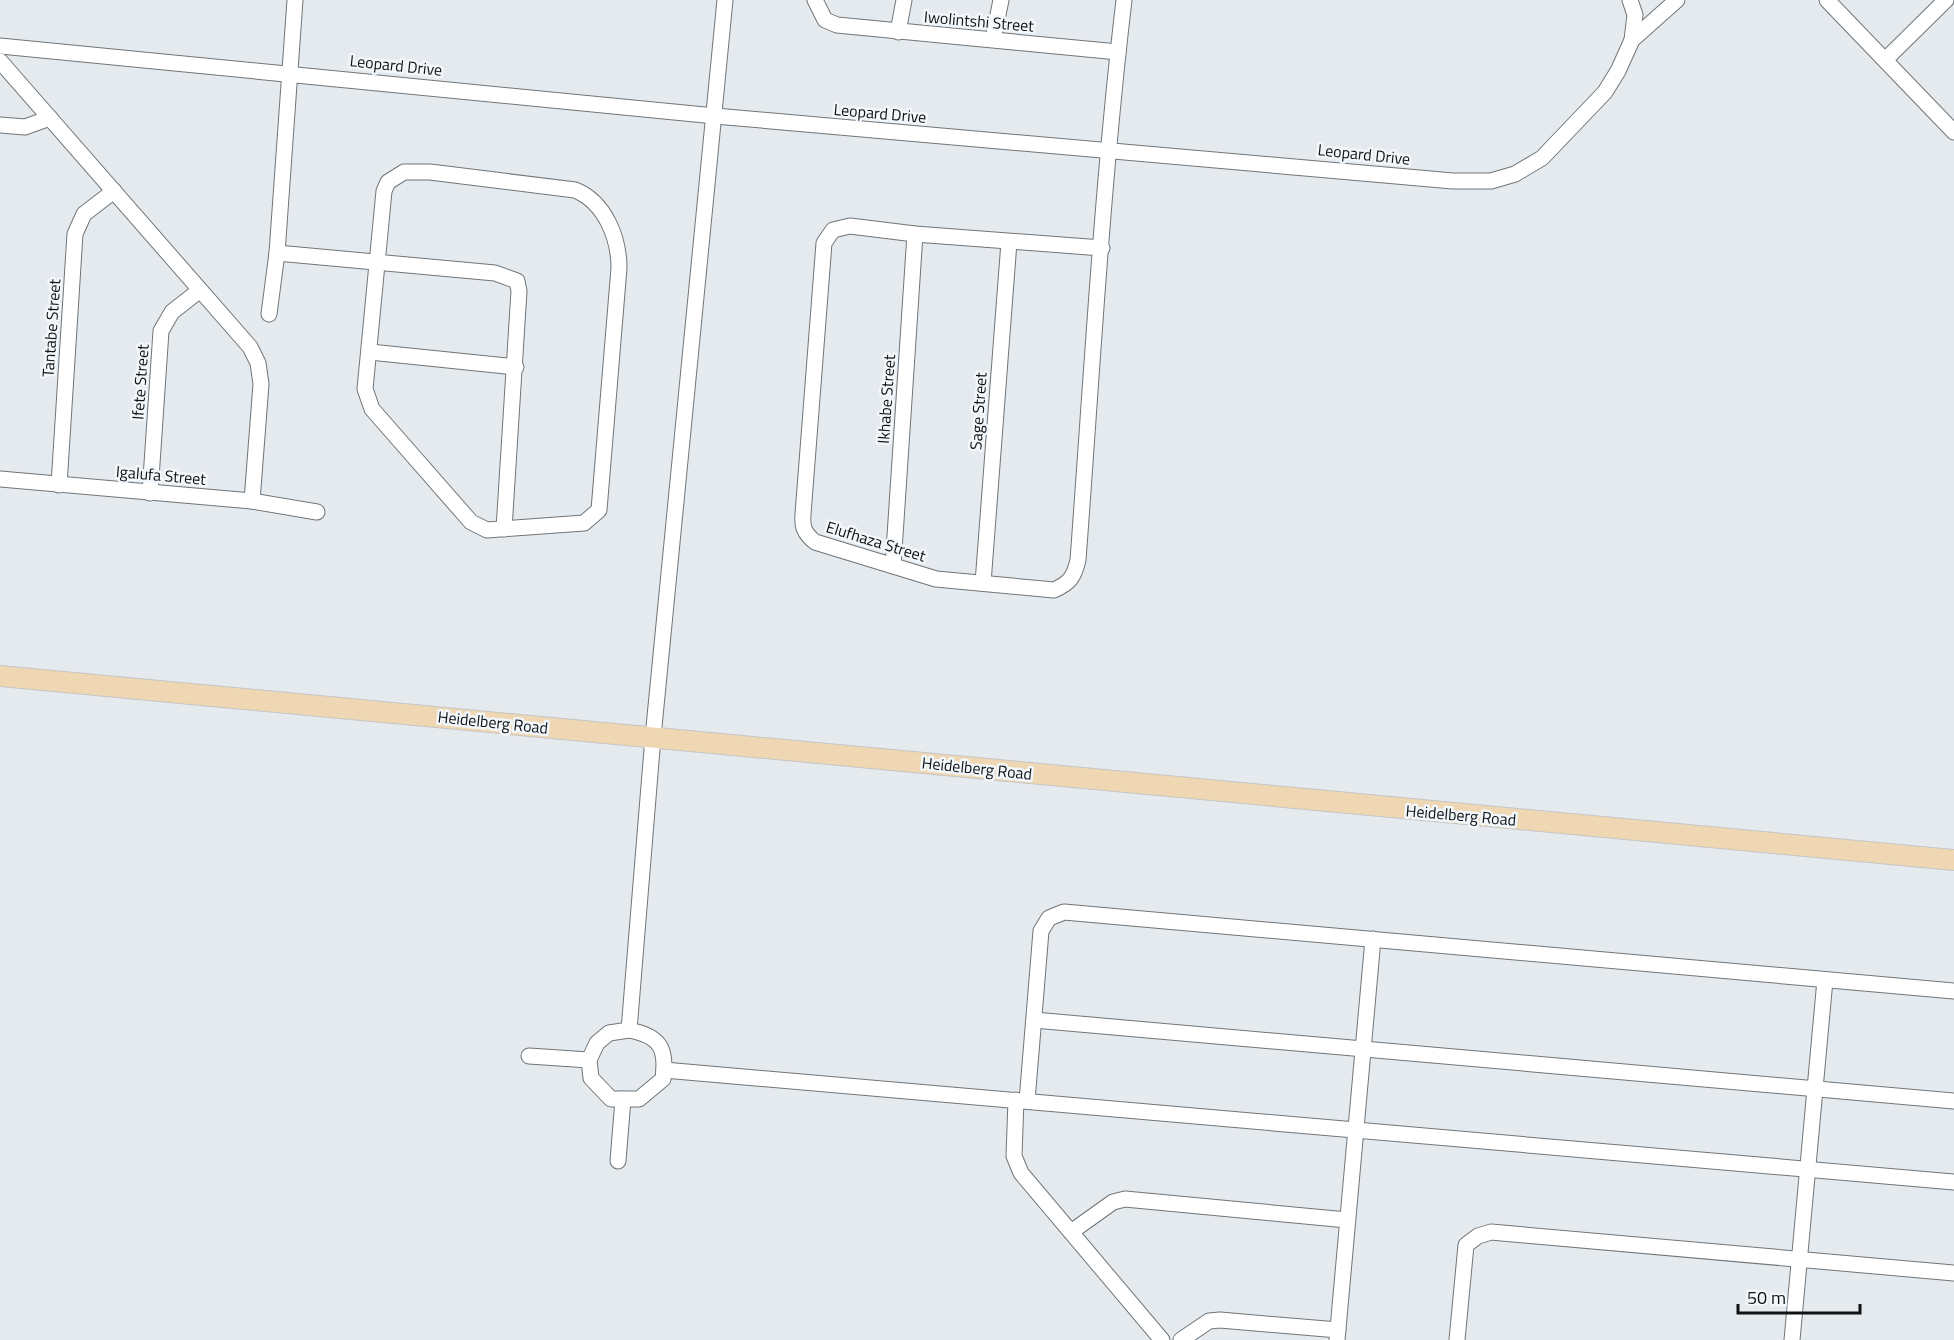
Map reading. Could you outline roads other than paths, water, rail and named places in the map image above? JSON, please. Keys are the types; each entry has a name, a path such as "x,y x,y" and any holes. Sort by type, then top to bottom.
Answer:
{"main road":[{"name":"Heidelberg Road","path":"0,676 1954,860"}],"street":[{"path":"269,314 277,253 288,72 295,0"},
{"path":"628,1030 653,737 725,0"},
{"name":"Iwolintshi Street","path":"814,0 825,20 837,25 1118,52"},
{"path":"898,32 904,0"},
{"path":"993,39 1001,0"},
{"path":"1109,151 1124,0"},
{"path":"1630,0 1635,15 1632,40"},
{"name":"Leopard Drive","path":"0,46 288,72 715,116 1270,163 1453,181 1491,182 1515,174 1542,158 1605,92 1618,71 1632,40 1677,0"},
{"path":"1827,0 1952,127"},
{"path":"1886,59 1946,0"},
{"path":"0,61 250,347 258,363 261,384 252,501"},
{"path":"0,124 26,127 50,118"},
{"name":"Elufhaza Street","path":"1102,248 843,227 829,234 824,243 802,527 806,535 815,542 936,579 1054,590 1068,584 1074,575 1078,560 1102,248 1109,151"},
{"path":"404,172 430,172 575,190 585,194 596,204 614,234 618,246 619,268 599,510 584,523 487,530 471,522 385,427 366,398 376,262 384,191 388,182 404,172"},
{"name":"Tantabe Street","path":"59,484 75,234 84,214 114,191"},
{"name":"Ikhabe Street","path":"893,566 915,234"},
{"name":"Sage Street","path":"982,583 1009,242"},
{"path":"277,253 495,273 517,281 519,291 516,367 504,529"},
{"name":"Ifete Street","path":"150,493 161,331 172,312 200,291"},
{"path":"370,352 516,367"},
{"name":"Igalufa Street","path":"0,479 252,501 317,512"},
{"path":"1162,1340 1021,1173 1014,1156 1034,1020 1041,931 1049,918 1064,912 1954,991"},
{"path":"1181,1340 1209,1321 1220,1320 1337,1335 1373,939"},
{"path":"1792,1340 1825,980"},
{"path":"1034,1020 1954,1101"},
{"path":"628,1030 646,1033 657,1042 665,1058 663,1079 639,1100 611,1099 591,1078 589,1060 597,1043 609,1033 628,1030"},
{"path":"529,1056 589,1060"},
{"path":"664,1070 1954,1182"},
{"path":"618,1161 623,1099"},
{"path":"1071,1232 1113,1202 1125,1199 1347,1220"},
{"path":"1457,1340 1466,1245 1478,1236 1491,1232 1954,1272"}]}
